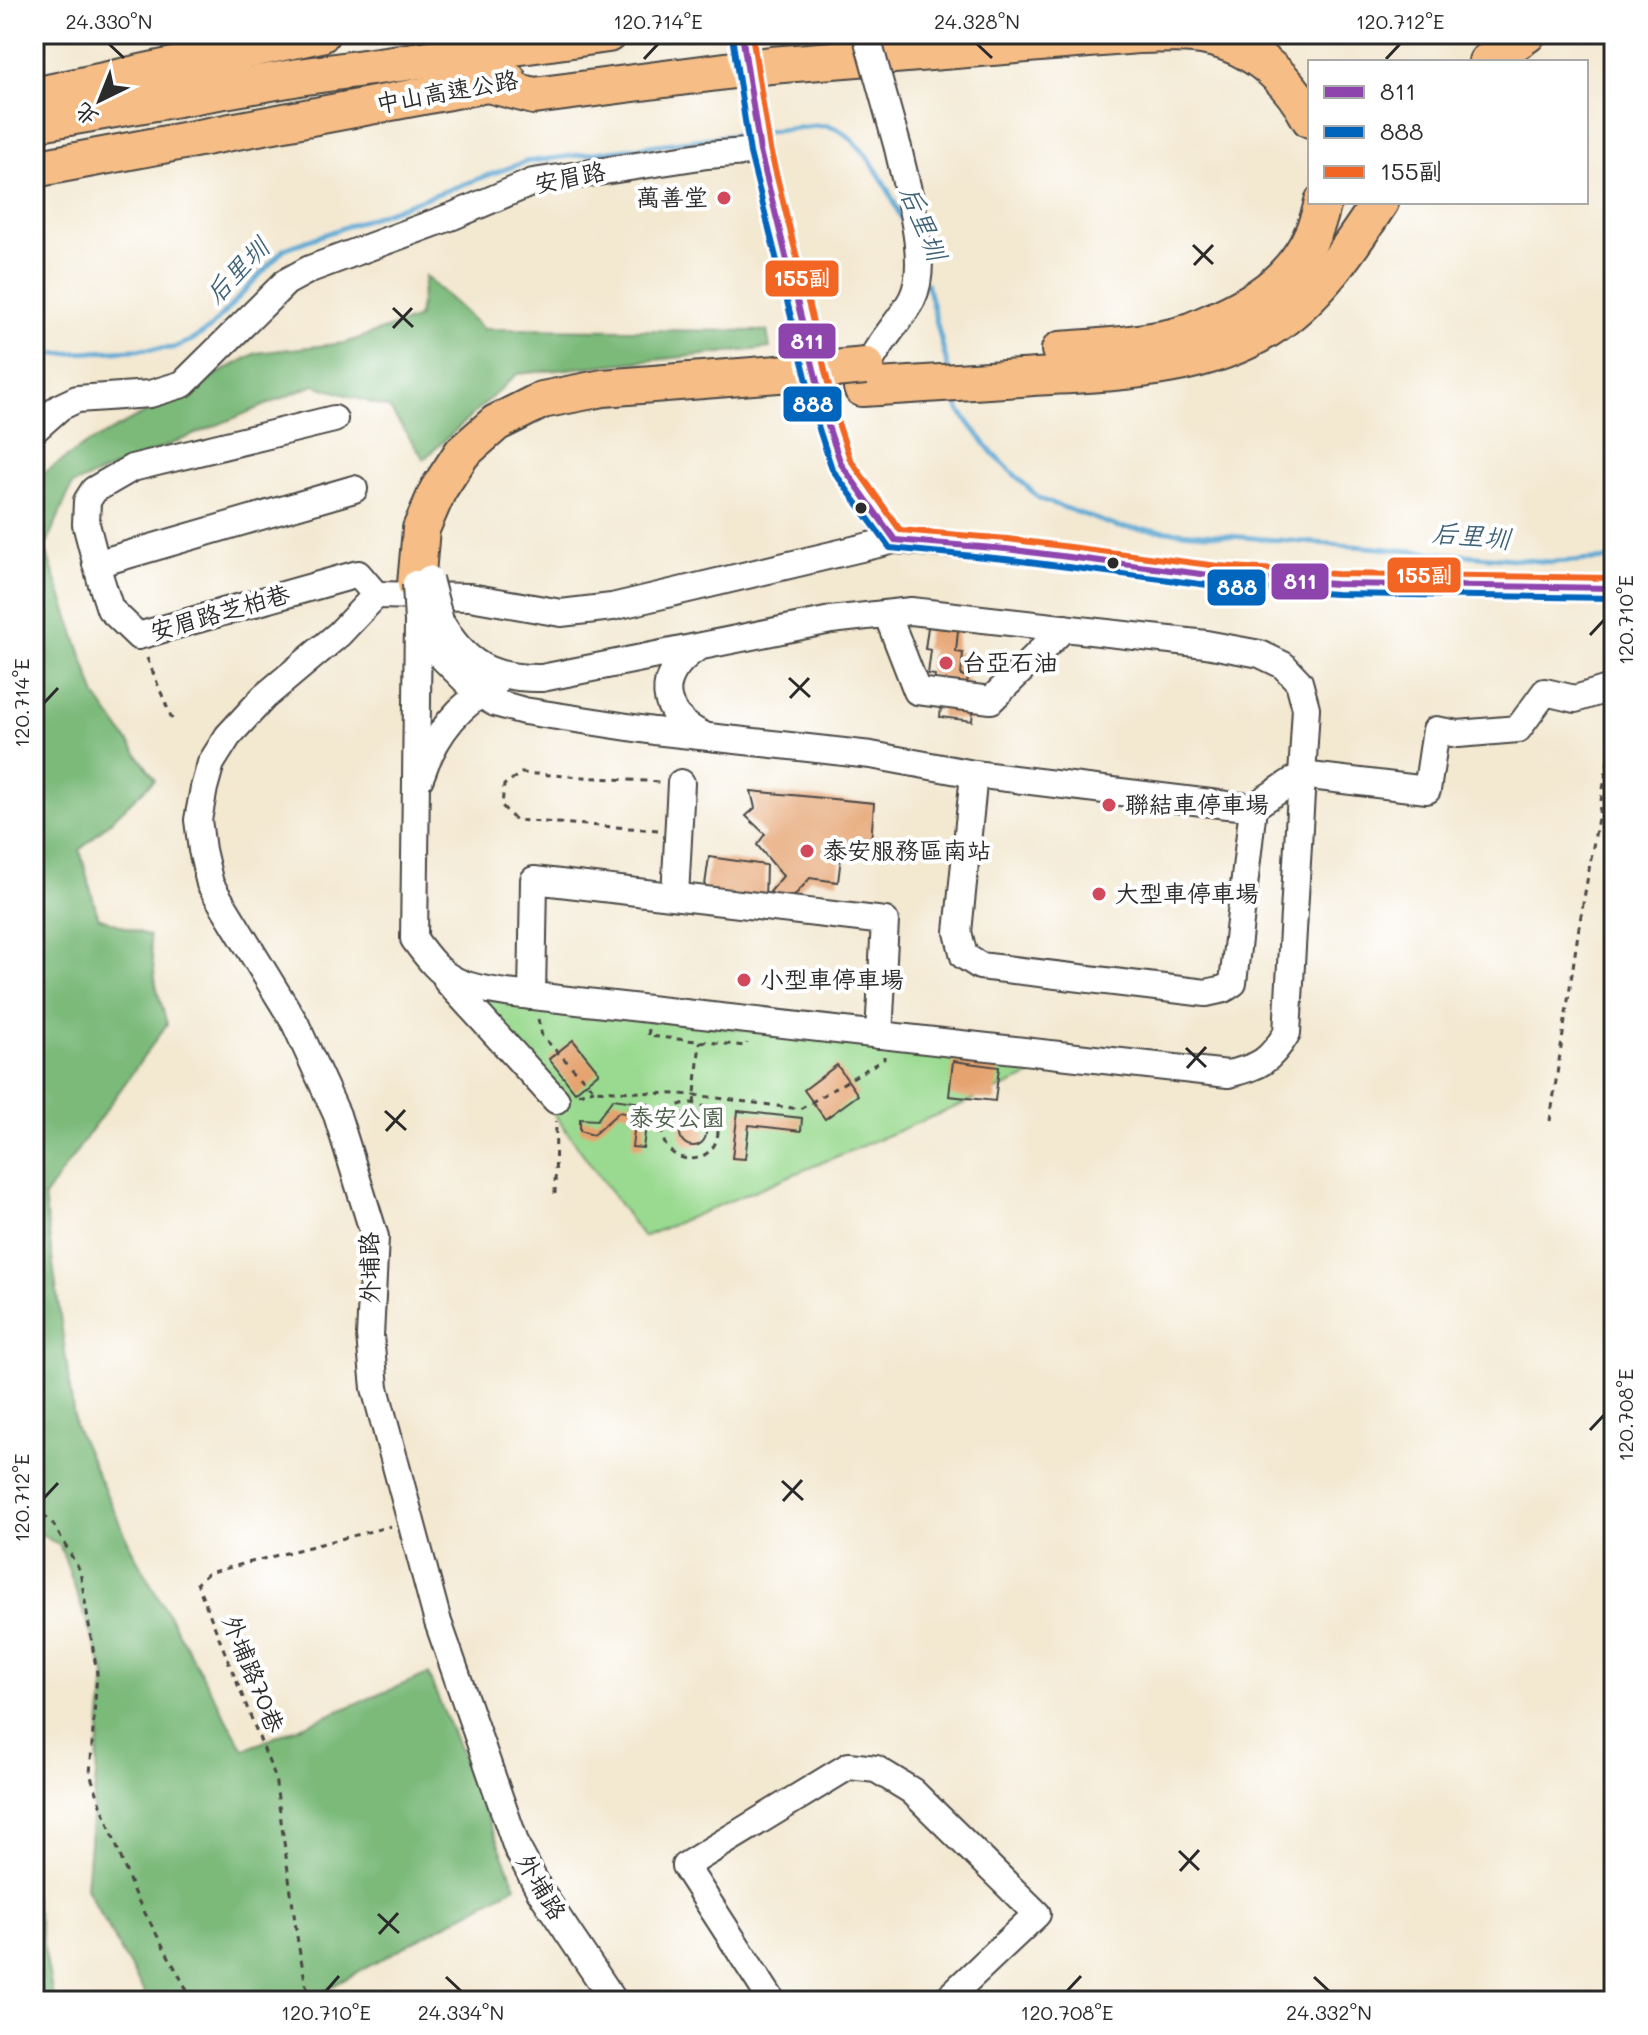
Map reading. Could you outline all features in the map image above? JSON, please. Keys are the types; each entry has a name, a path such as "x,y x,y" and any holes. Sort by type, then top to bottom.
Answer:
{"highway":[{"path":"34,96 321,34"},
{"name":"中山高速公路","path":"34,123 299,77 608,34"},
{"name":"中山高速公路","path":"34,169 484,83 864,34"},
{"path":"1490,60 1527,34"},
{"path":"484,83 534,96 771,65 1123,36 1194,35 1214,39 1259,59 1294,91 1308,116"},
{"path":"950,370 1178,336 1245,308 1265,295 1298,260 1311,239 1322,204"},
{"path":"426,604 432,529 446,495 471,463 501,435 546,414 780,384 950,370 1165,365 1226,350 1269,329 1314,291 1352,245 1379,204"}],"street":[{"path":"742,34 760,151 828,426 841,464 895,540"},
{"path":"864,34 898,148 920,250 914,295 864,377"},
{"name":"安眉路","path":"34,430 60,407 77,399 150,394 183,384 286,282 310,269 453,216 533,182 707,155 760,151"},
{"name":"安眉路芝柏巷","path":"334,419 132,468 94,490 87,501 86,524 110,609 138,636 358,574 376,595"},
{"path":"96,564 354,489"},
{"path":"376,595 470,597 561,613 612,607 895,540 1037,553 1217,576 1336,584 1614,588"},
{"name":"外埔路","path":"376,595 339,634 264,697 228,736 211,763 198,820 210,884 295,1023 337,1115 375,1237 370,1336 375,1388 438,1622 517,1848 540,1891 614,2001"},
{"path":"426,604 453,644 482,668 519,679"},
{"path":"426,604 436,651 479,694 495,703 524,711 871,755 974,774 1253,807 1302,775 1427,790 1436,730 1458,734 1518,729 1545,692 1575,699 1614,687"},
{"path":"426,604 416,789 414,939 439,972 556,1100"},
{"path":"416,789 427,758 449,722 463,706 497,685 831,620 911,611 1206,644 1260,654 1283,665 1299,682 1306,708 1287,1033 1273,1055 1253,1069 1228,1074 1202,1072 532,996 472,988 453,982 439,972"},
{"path":"887,614 917,691 991,700 1064,628"},
{"path":"697,648 681,658 671,675 667,695 672,713 683,724 705,736"},
{"path":"974,774 958,932 964,956 980,966 1206,993 1224,989 1233,983 1253,807"},
{"path":"675,896 681,783"},
{"path":"532,996 534,880 885,921 879,1035"},
{"path":"772,2001 685,1866 849,1766 876,1769 912,1791 1037,1914 945,2001"}],"path":[{"path":"138,636 174,724"},
{"path":"1550,1121 1614,726"},
{"path":"678,831 515,820 502,806 504,785 521,773 681,783"},
{"path":"532,996 542,1036 594,1090 695,1095 800,1109 884,1059 879,1035"},
{"path":"694,1104 700,1041"},
{"path":"555,1194 556,1100"},
{"path":"694,1104 710,1112 718,1129 717,1138 714,1146 700,1157 682,1158 667,1148 663,1139 664,1121 676,1107 694,1104"},
{"path":"34,1507 52,1522 80,1571 97,1673 90,1774 134,1893 193,2001"},
{"name":"外埔路70巷","path":"309,2001 275,1777 197,1583 208,1573 410,1521"}],"green space":[{"path":"425,276 483,329 767,331 770,348 517,374 424,459 389,408 314,385 72,485 45,548 96,696 155,779 80,850 98,917 149,936 156,985 167,1024 44,1197 75,1426 134,1554 244,1750 428,1674 516,1886 305,2001 149,2001 86,1888 105,1674 60,1546 34,1530 34,480 83,446 256,353 345,343 418,318"},
{"name":"泰安公園","path":"470,997 1054,1066 643,1237"},
{"path":"34,1896 54,2001 34,2001"}],"building":[{"name":"台亞石油","path":"928,627 958,630 956,652 963,653 961,676 968,676 966,699 974,699 972,721 940,717 942,699 932,698 935,675 928,674 931,650 925,649"},
{"name":"泰安服務區南站","path":"751,791 874,803 871,842 841,857 838,882 810,878 788,903 770,892 783,876 757,845 765,834 746,816 755,808"},
{"path":"709,857 766,865 765,900 704,892"},
{"path":"573,1040 599,1072 575,1092 549,1059"},
{"path":"953,1061 999,1067 995,1101 949,1096"},
{"path":"837,1065 858,1095 825,1119 804,1090"},
{"path":"613,1099 649,1104 643,1148 632,1147 636,1115 619,1112 593,1135 580,1131 580,1119 597,1120"},
{"path":"738,1111 802,1118 801,1131 749,1125 745,1159 732,1158"},
{"path":"693,1120 702,1124 706,1133 702,1142 693,1146 684,1142 680,1133 684,1124"}],"waterway":[{"name":"后里圳","path":"764,132 822,126 840,131 852,139 873,165 901,219"},
{"name":"后里圳","path":"34,355 173,348 209,329 284,249 525,162 751,133"},
{"name":"后里圳","path":"927,284 948,368"},
{"name":"后里圳","path":"956,397 959,410 993,454 1040,499 1118,527 1551,562 1614,559"}],"transit line":[{"name":"811","path":"742,34 760,151 828,426 841,464 895,540 1006,549 1217,576 1336,584 1614,588"},
{"name":"155副","path":"752,34 770,149 838,423 850,459 900,530 1007,539 1218,566 1336,574 1614,578"},
{"name":"888","path":"732,36 750,153 819,429 832,469 890,548 1216,586 1336,594 1614,598"}],"place":[{"name":"萬善堂","path":"724,198"},
{"name":"台亞石油","path":"946,663"},
{"name":"聯結車停車場","path":"1109,805"},
{"name":"泰安服務區南站","path":"807,851"},
{"name":"大型車停車場","path":"1099,894"},
{"name":"小型車停車場","path":"744,980"}]}
